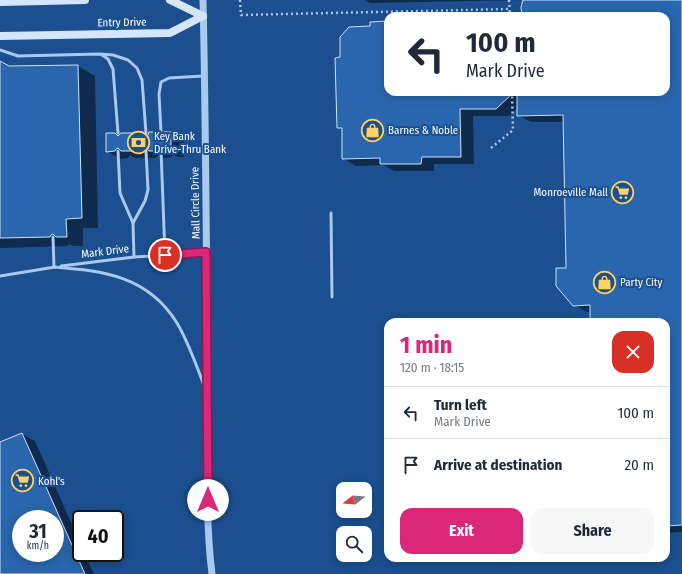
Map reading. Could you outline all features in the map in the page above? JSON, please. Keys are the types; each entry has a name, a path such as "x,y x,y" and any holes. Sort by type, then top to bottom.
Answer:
{"main road":[{"path":"0,2 85,0"},
{"path":"170,0 203,16"},
{"name":"Entry Drive","path":"0,36 170,33 203,16"}],"street":[{"name":"Mall Circle Drive","path":"203,0 208,515 209,551 212,574"}],"lane":[{"path":"0,50 18,56 99,54 128,60 137,68 143,87 146,132"},
{"path":"99,54 108,59 113,70 118,133"},
{"path":"161,132 159,94 161,82 169,78 204,76"},
{"path":"161,150 165,255"},
{"path":"118,151 120,193 133,223 134,257"},
{"path":"133,223 147,196 146,151"},
{"path":"331,213 332,297"},
{"path":"54,237 54,267"},
{"name":"Mark Drive","path":"0,276 54,267 134,257 206,252"},
{"name":"Mark Drive","path":"54,267 92,270 118,276 130,281 163,304 177,323 183,335 208,396"}],"path":[{"path":"240,0 241,14 253,15 510,9 509,0"},
{"path":"491,148 513,130 512,96"}],"building":[{"name":"Monroeville Mall","path":"523,0 682,0 682,525 670,526 670,318 590,318 590,305 573,306 556,286 556,268 566,268 563,115 517,116 517,96 670,96 670,12 522,12"},
{"path":"384,21 384,96 510,96 496,109 460,109 461,157 422,157 421,164 380,164 380,158 342,159 342,128 337,128 335,58 340,57 340,37 349,27 370,26 370,22"},
{"path":"0,61 9,66 78,65 82,218 66,219 67,237 56,237 53,234 50,237 0,238"},
{"name":"Key Bank Drive-Thru Bank","path":"149,132 158,132 161,135 164,132 171,132 171,150 164,150 161,147 158,151 149,151 146,148 143,151 121,151 118,148 115,151 106,152 106,133 115,133 118,136 121,133 143,133 146,136"},
{"name":"Kohl's","path":"22,433 56,510 12,510 12,562 64,562 64,527 72,545 72,562 80,562 85,574 0,574 0,442"}],"place":[{"name":"Barnes & Noble","path":"372,130"},
{"name":"Key Bank Drive-Thru Bank","path":"138,142"},
{"name":"Monroeville Mall","path":"623,192"},
{"name":"Party City","path":"605,282"},
{"name":"Kohl's","path":"22,481"}],"route":[{"path":"165,255 206,252 208,500"}]}
